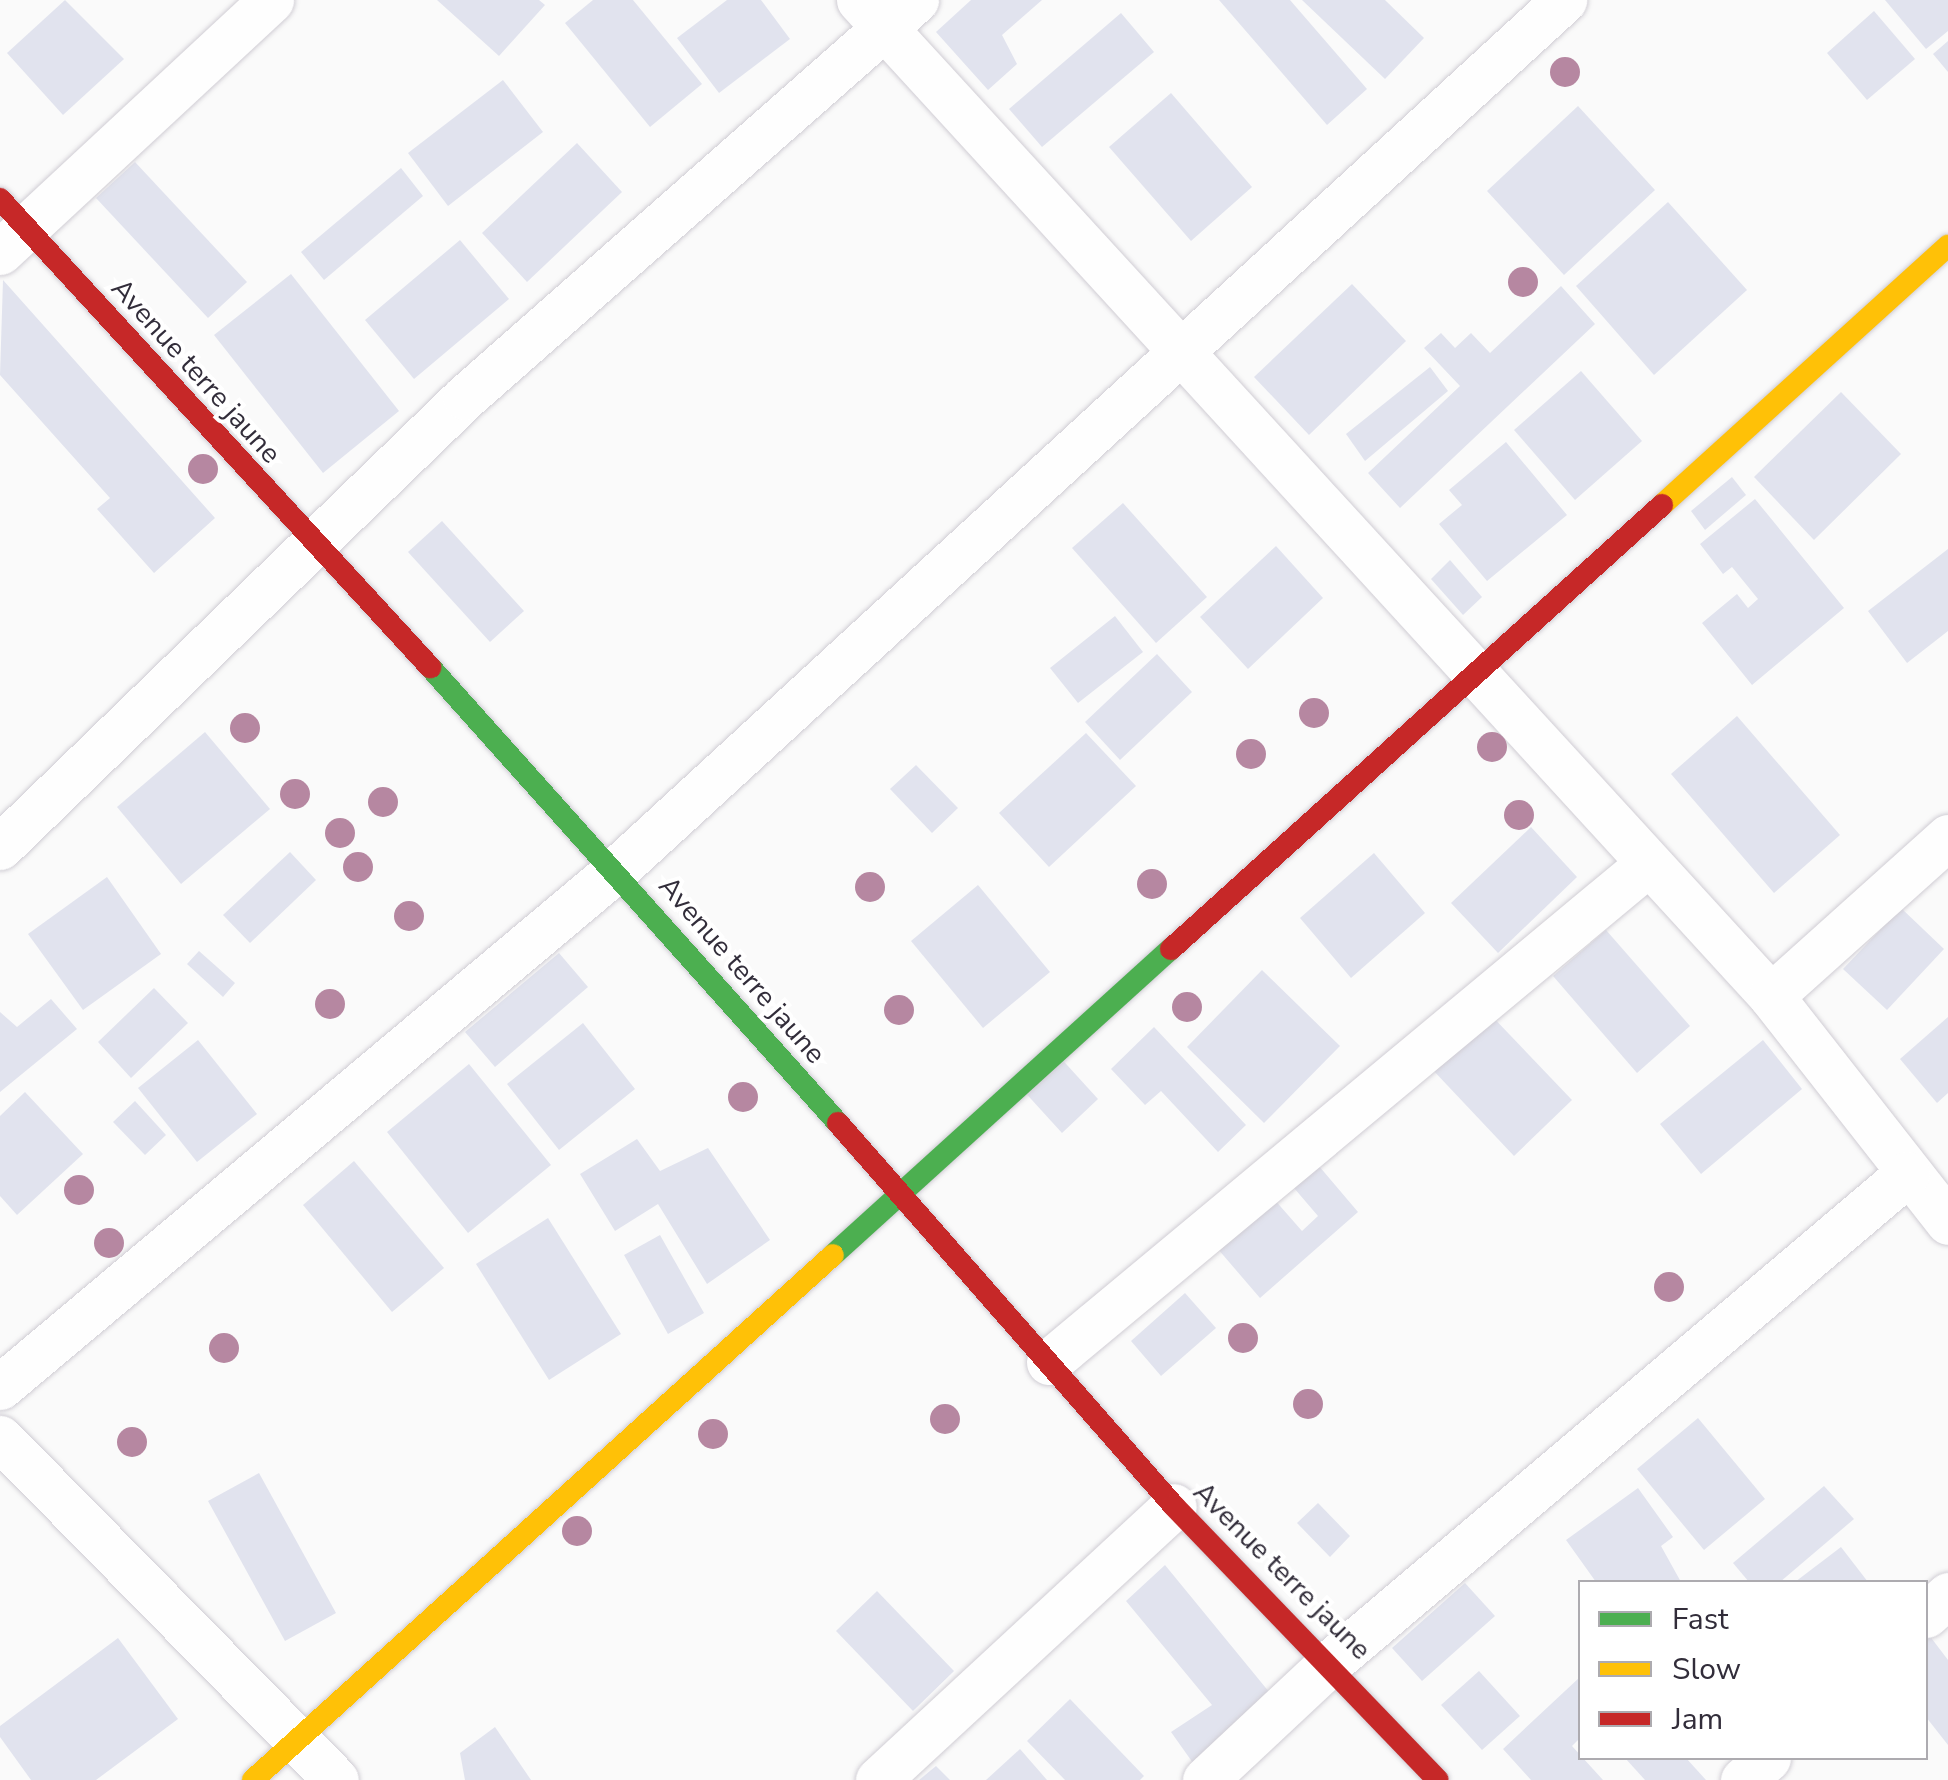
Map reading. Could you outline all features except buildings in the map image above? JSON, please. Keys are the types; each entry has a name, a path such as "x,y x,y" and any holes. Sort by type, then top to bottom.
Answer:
{"street":[{"path":"9,226 271,0"},
{"path":"0,1388 616,870 1564,0"},
{"path":"0,847 479,384 887,9 1182,353 1771,996 1948,1222"},
{"name":"Avenue terre jaune","path":"9,226 616,870 1174,1506 1332,1662 1438,1780"},
{"path":"253,1780 302,1740 896,1193 1948,246"},
{"path":"1771,996 1948,837"},
{"path":"1048,1362 1649,863"},
{"path":"1205,1780 1332,1662 1908,1174"},
{"path":"0,1438 302,1740 336,1780"},
{"path":"878,1780 1174,1506"},
{"path":"1928,1613 1948,1595"},
{"path":"1743,1780 1766,1760"}],"traffic: fast":[{"path":"430,667 838,1123"},
{"path":"833,1255 1171,949"}],"traffic: slow":[{"path":"1662,505 1948,246"},
{"path":"253,1780 833,1255"}],"traffic: jam":[{"path":"0,199 430,667"},
{"path":"1171,949 1662,505"},
{"path":"838,1123 1174,1506 1438,1780"}]}
